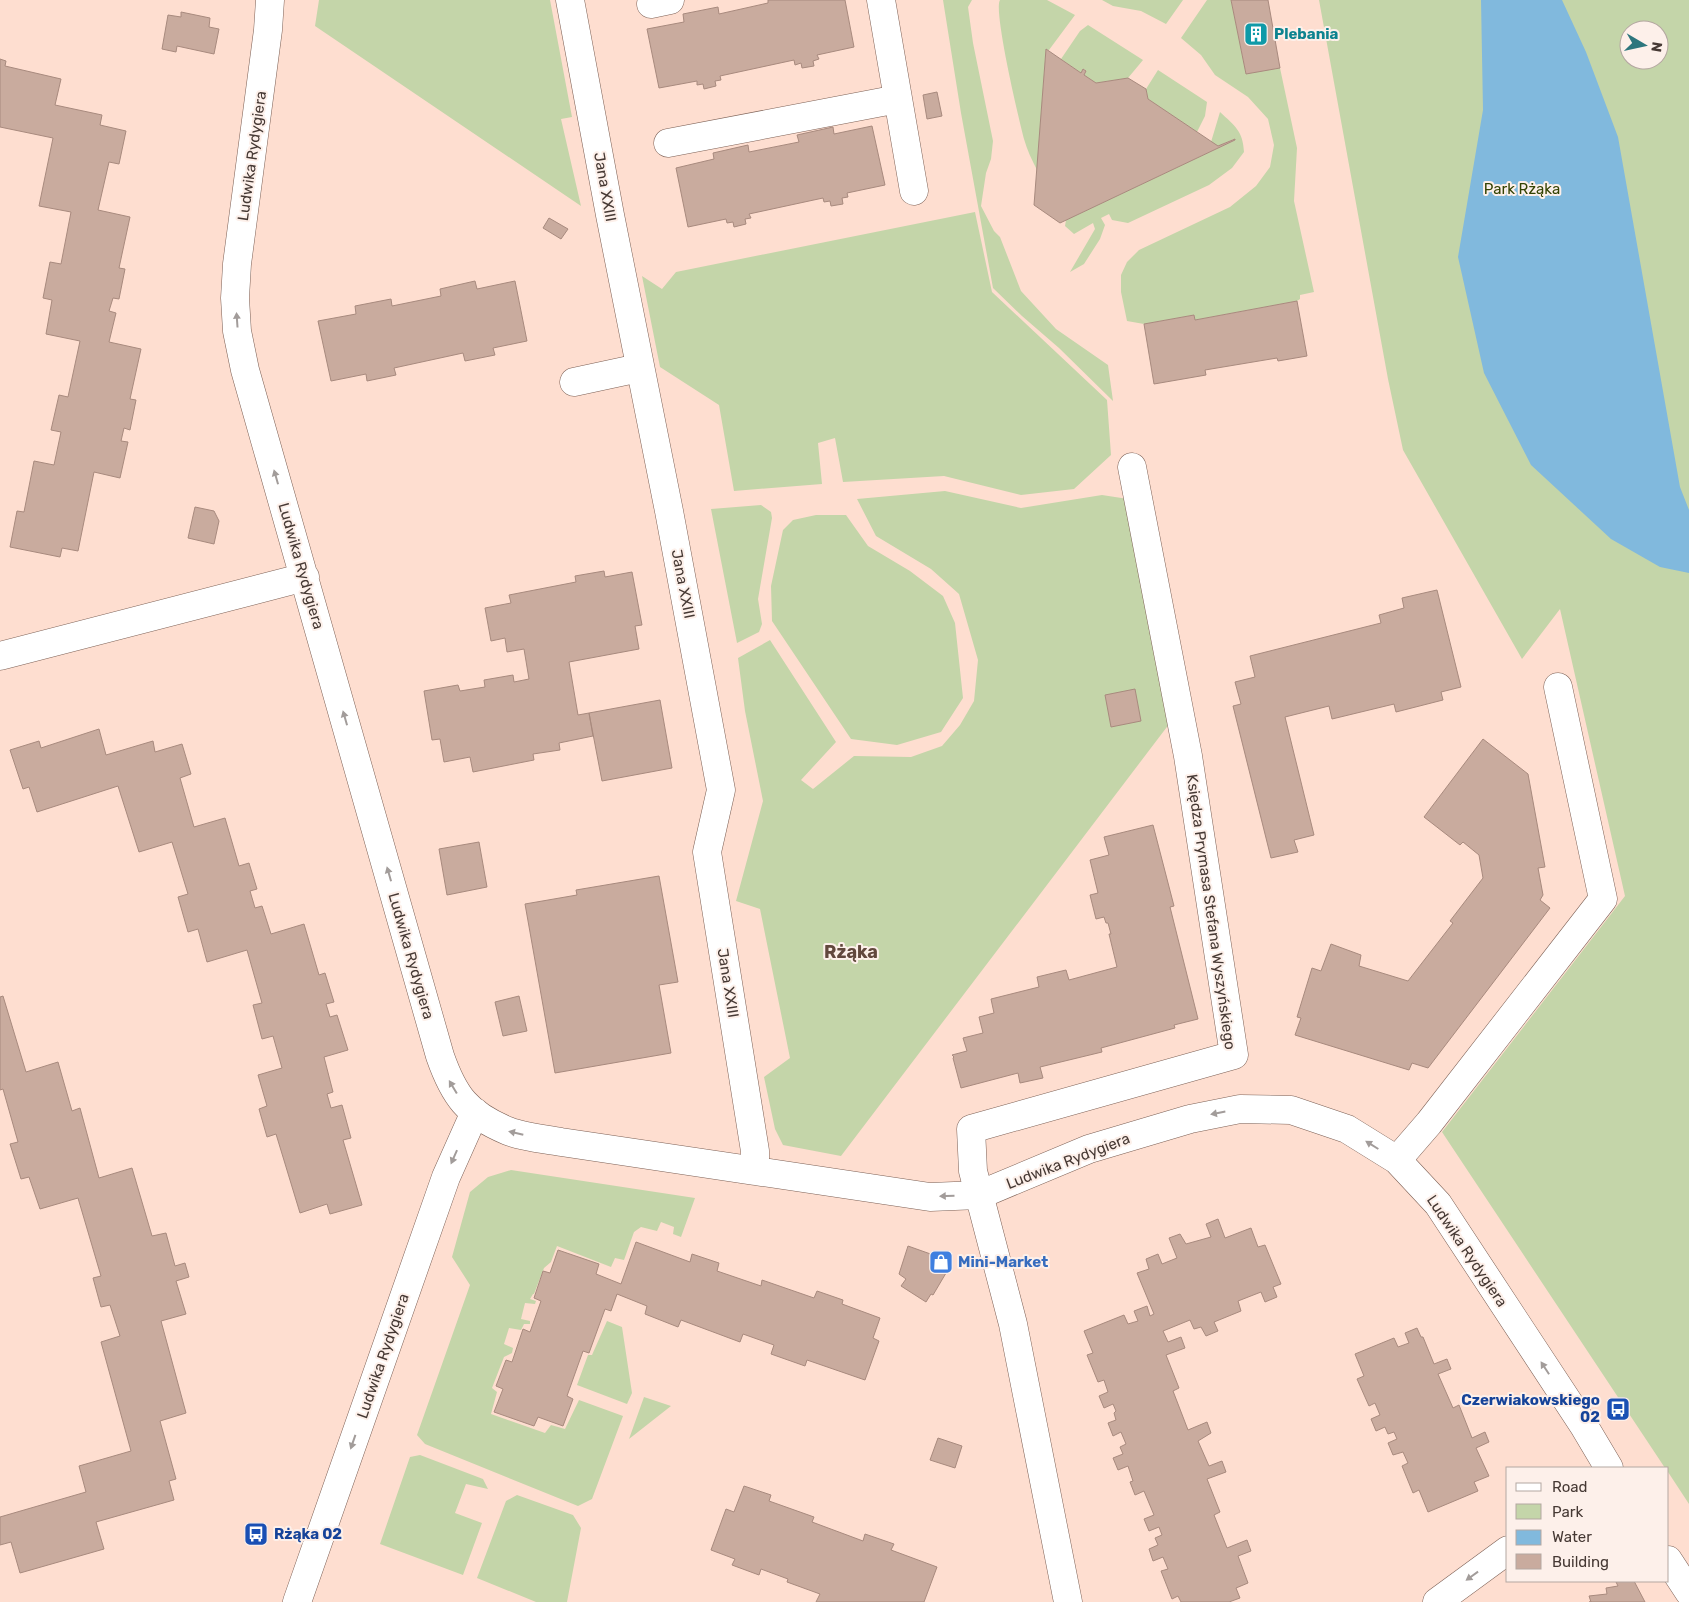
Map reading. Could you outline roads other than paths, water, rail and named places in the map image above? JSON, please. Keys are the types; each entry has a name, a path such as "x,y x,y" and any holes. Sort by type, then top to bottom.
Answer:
{"street":[{"name":"Ludwika Rydygiera","path":"270,0 268,30 237,264 235,298 237,331 245,370 440,1056 449,1081 460,1099 475,1112 508,1132 561,1142 930,1196 980,1195 1089,1150 1190,1119 1240,1108 1291,1110 1347,1129 1397,1160 1438,1204 1584,1426 1608,1467"},
{"name":"Jana XXIII","path":"570,0 721,790 707,852 755,1151 755,1171"},
{"path":"881,0 914,191"},
{"path":"668,143 898,98"},
{"path":"574,382 639,368"},
{"name":"Księdza Prymasa Stefana Wyszyńskiego","path":"980,1195 973,1171 971,1129 1234,1055 1188,756 1132,466"},
{"path":"0,656 305,576"},
{"path":"1397,1160 1603,899 1558,687"},
{"name":"Ludwika Rydygiera","path":"297,1602 446,1176 475,1112"},
{"path":"980,1195 1013,1324 1068,1602"},
{"path":"1436,1602 1506,1551"},
{"path":"1669,1562 1689,1592"}],"water":[{"path":"1481,0 1562,0 1586,52 1618,137 1680,487 1689,510 1689,573 1660,567 1611,539 1531,465 1484,373 1458,257 1483,110"}],"place":[{"name":"Plebania","path":"1256,34"},
{"name":"Mini-Market","path":"941,1262"},
{"name":"Czerwiakowskiego 02","path":"1618,1409"},
{"name":"Rżąka 02","path":"256,1534"}],"district":[{"name":"Rżąka","path":"851,952"}],"park label":[{"name":"Park Rżąka","path":"1522,189"}]}
